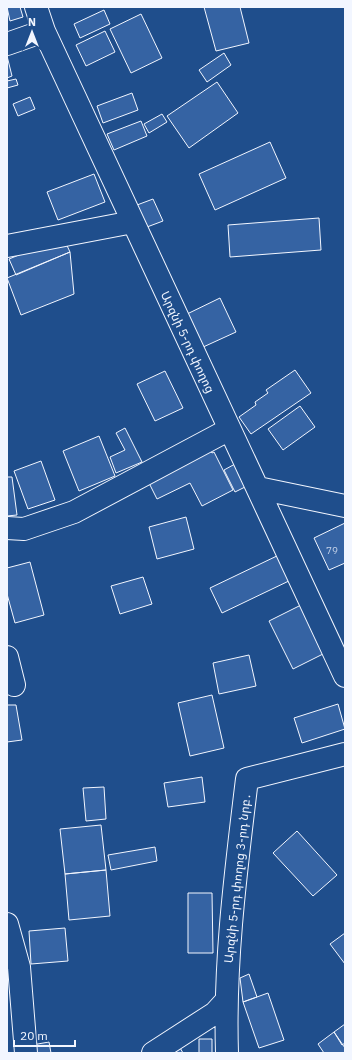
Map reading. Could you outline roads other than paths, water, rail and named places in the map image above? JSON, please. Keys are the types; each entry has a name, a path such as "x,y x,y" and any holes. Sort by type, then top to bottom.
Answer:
{"street":[{"name":"Արզնի 5-րդ փողոց","path":"36,7 44,31 228,430 258,488 345,676"},
{"path":"7,44 44,31"},
{"path":"7,246 133,222"},
{"path":"7,528 24,529 74,512 228,430"},
{"path":"258,488 345,506"},
{"path":"7,657 14,685"},
{"name":"Արզնի 5-րդ փողոց 3-րդ նրբ․","path":"226,1053 225,1002 234,878 248,780 345,754"},
{"path":"7,924 19,967 26,1053"},
{"path":"153,1053 215,1013 225,1002"}]}
